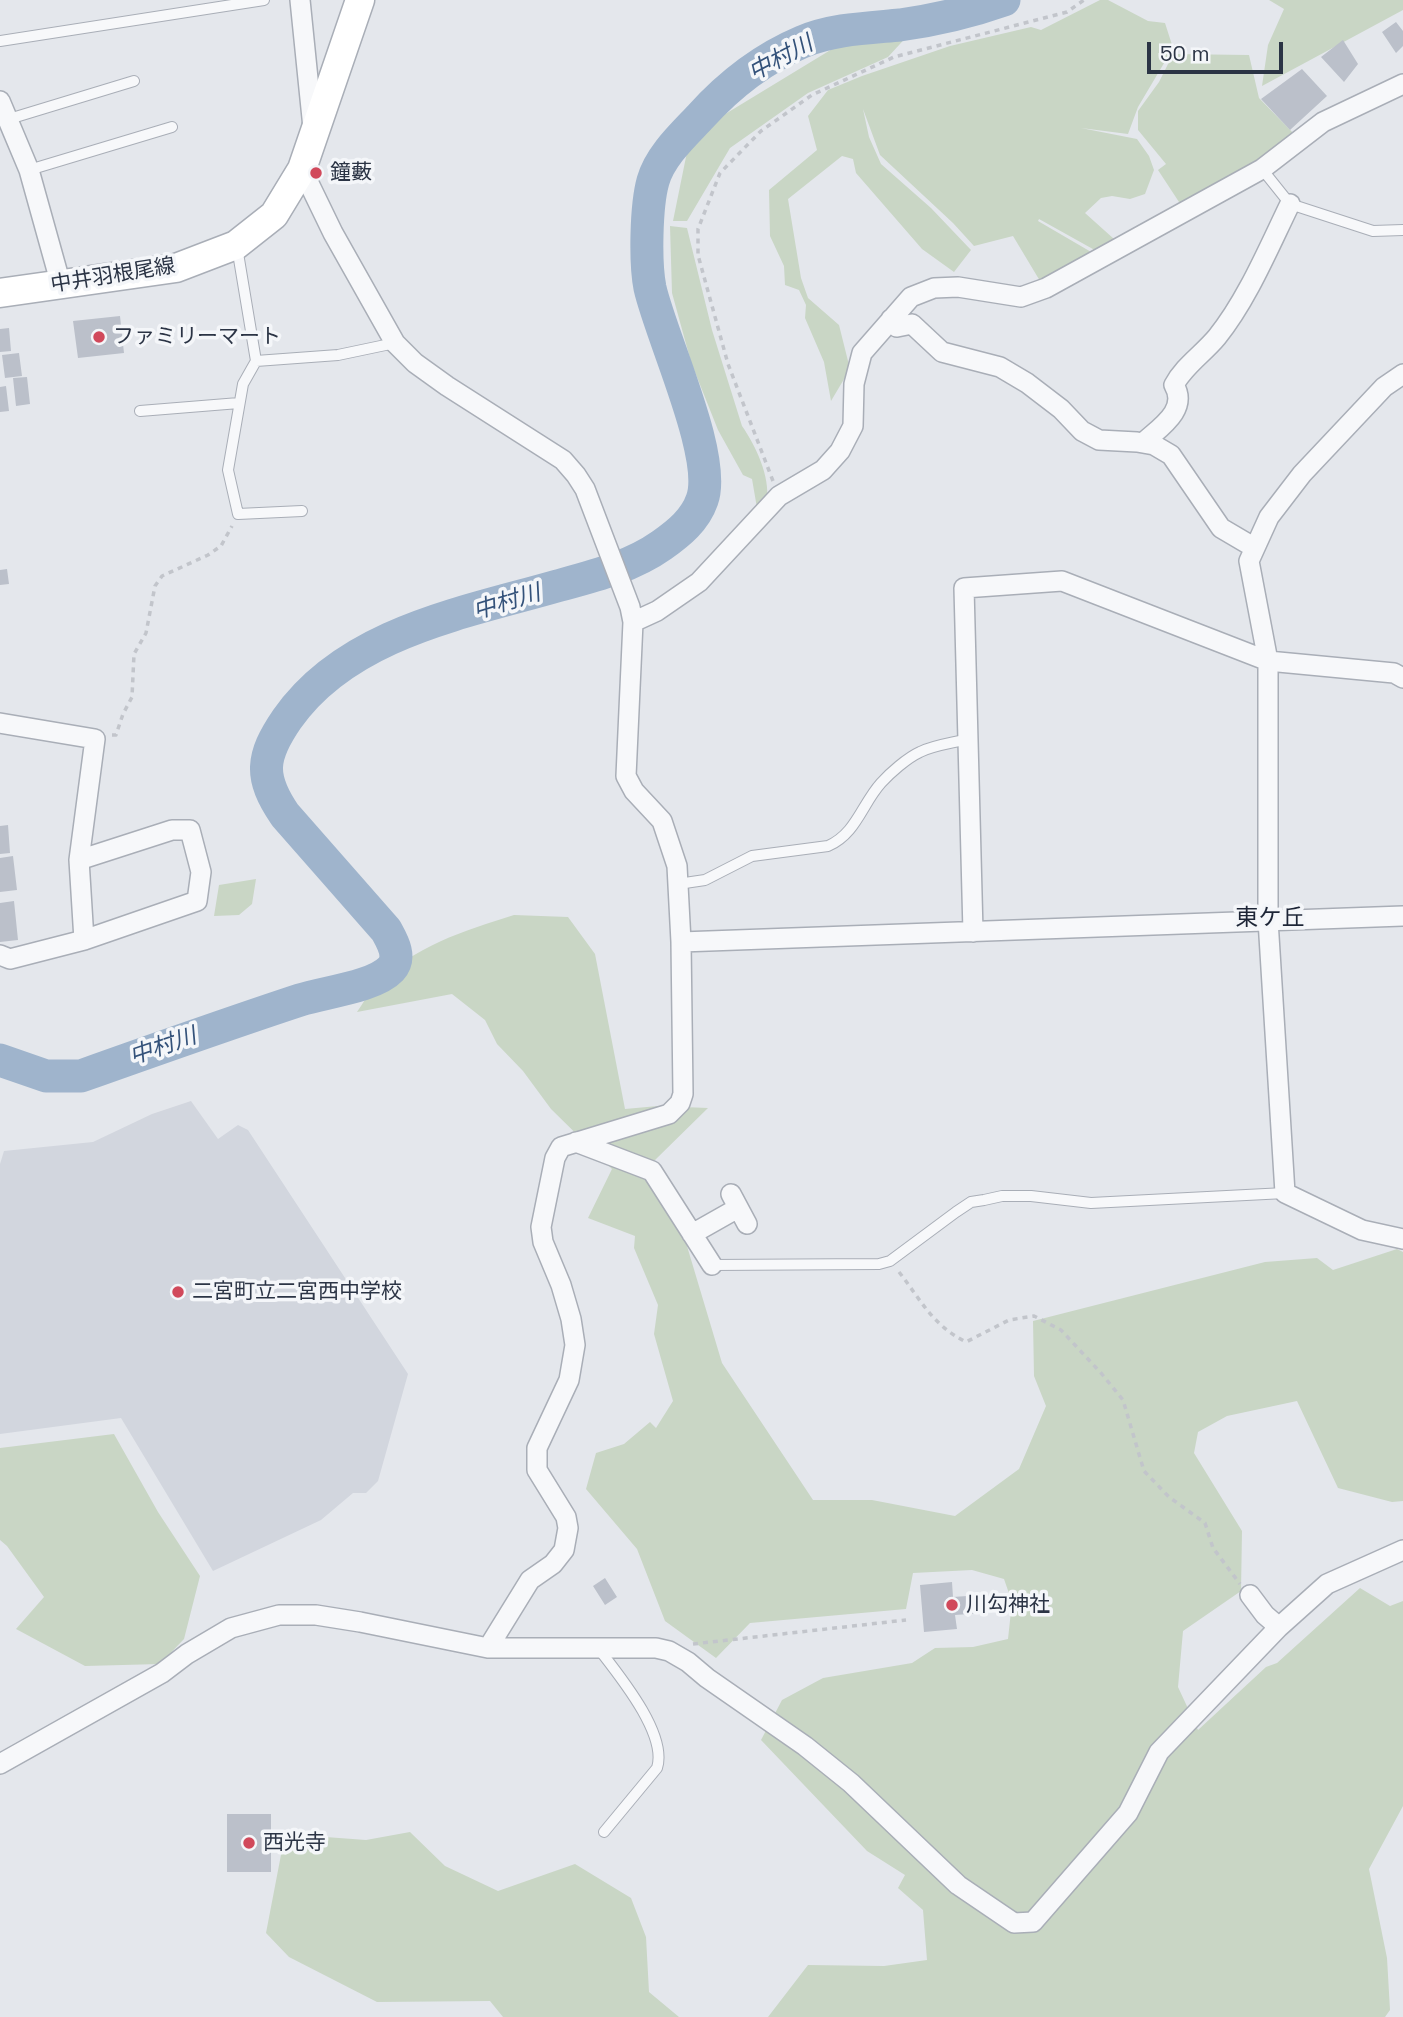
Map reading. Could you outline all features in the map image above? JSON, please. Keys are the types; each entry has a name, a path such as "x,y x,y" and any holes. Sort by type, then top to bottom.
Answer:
{"main road":[{"name":"中井羽根尾線","path":"0,293 176,268 236,245 274,215 302,169 360,0"}],"street":[{"path":"300,0 313,135"},
{"path":"631,615 657,611 699,582 779,496 822,470 840,452 853,426 854,384 862,353 911,298 934,288 958,286 1021,297 1046,288 1262,169 1323,122 1403,84"},
{"path":"4,110 29,170 61,285"},
{"path":"302,169 333,233 395,343 415,363 447,386 563,460 585,489 631,615 626,776 634,791 662,821 677,866 684,1076 680,1103 669,1114 561,1147 555,1158 541,1227 543,1242 561,1285 571,1319 575,1345 569,1380 537,1448 535,1464 566,1517 567,1539 565,1550 559,1558 530,1580 488,1648"},
{"path":"1143,443 1169,419 1178,405 1179,394 1174,385 1179,376 1217,336 1253,279 1290,204"},
{"path":"891,319 897,327 912,324 942,352 1000,367 1027,383 1061,409 1082,431 1098,440 1154,445 1171,454 1221,528 1255,548"},
{"path":"1403,374 1384,387 1302,474 1269,517 1249,561 1268,661 1268,920 1286,1194 1362,1230 1403,1238"},
{"path":"973,932 964,588 1062,581 1268,661 1394,673 1403,678"},
{"path":"0,723 95,739 79,860 84,940"},
{"path":"0,955 10,959 84,940 197,901 201,872 190,830 172,830 79,860"},
{"path":"681,942 1403,916"},
{"path":"576,1142 652,1171 712,1265"},
{"path":"692,1234 739,1208"},
{"path":"0,1764 162,1673 187,1654 231,1628 279,1615 316,1615 488,1648 656,1648 679,1656 805,1746 850,1783 958,1885 1014,1923 1033,1922 1128,1813 1159,1752 1279,1626 1327,1584 1403,1550"},
{"path":"1250,1595 1265,1615 1279,1626"}],"lane":[{"path":"181,0 184,12"},
{"path":"0,41 264,0"},
{"path":"4,110 134,81"},
{"path":"29,170 172,127"},
{"path":"1262,169 1290,204 1373,231 1403,230"},
{"path":"236,245 241,261 256,361 243,384 228,470 238,514 302,511"},
{"path":"256,361 338,355 395,343"},
{"path":"140,411 239,403"},
{"path":"678,884 705,880 752,856 828,846 839,841 881,783 902,766 920,752 969,739"},
{"path":"712,1265 874,1265 891,1261 971,1202 993,1198 1031,1196 1091,1202 1286,1194"},
{"path":"598,1647 635,1695 658,1747 660,1759 657,1768 604,1832"}],"path":[{"path":"779,496 728,364 698,255 698,229 720,173 761,131 812,95 894,57 1067,12 1084,0"},
{"path":"95,739 116,735 132,697 134,653 146,633 155,586 162,576 208,555 221,546 238,514"},
{"path":"891,1261 927,1313 951,1334 966,1342 1009,1320 1034,1316 1060,1330 1123,1400 1144,1471 1168,1497 1205,1523 1213,1548 1250,1595"},
{"path":"656,1648 906,1620"}],"shaded area":[{"name":"二宮町立二宮西中学校","path":"191,1101 218,1139 238,1125 248,1130 408,1374 378,1481 366,1493 353,1493 321,1520 213,1571 121,1418 0,1434 0,1164 4,1151 93,1142 152,1114"}],"green space":[{"path":"1100,0 1108,0 1148,21 1165,23 1173,48 1138,107 1128,134 1081,128 1137,139 1149,156 1154,170 1145,194 1130,199 1112,196 1101,198 1085,213 1114,239 1100,253 1039,219 1038,221 1098,256 1043,286 1013,236 974,246 880,155 863,109 869,137 881,164 931,208 971,250 954,272 922,249 856,173 853,159 842,156 788,199 801,278 808,298 839,325 850,369 831,401 824,362 805,318 806,305 799,290 785,285 784,266 770,236 769,190 817,150 808,116 828,90 862,76 950,46 1031,27 1041,30"},
{"path":"1269,0 1403,0 1403,10 1262,86 1268,45 1284,9"},
{"path":"911,32 888,57 808,93 730,148 687,221 673,221 687,152 722,116 842,43 876,34"},
{"path":"1173,54 1249,55 1259,98 1296,136 1196,202 1179,202 1158,170 1166,164 1138,130 1138,111 1159,82"},
{"path":"670,226 687,228 712,330 742,426 757,452 764,472 767,501 757,508 752,479 743,475 718,430 691,362 672,293"},
{"path":"256,879 252,904 239,915 214,916 219,885"},
{"path":"514,915 568,917 595,954 625,1109 658,1106 708,1108 654,1161 681,1226 722,1363 813,1500 872,1500 955,1516 1019,1469 1046,1406 1034,1376 1033,1321 1265,1262 1317,1258 1333,1270 1397,1249 1403,1252 1403,1501 1392,1502 1338,1488 1297,1401 1227,1416 1198,1432 1194,1453 1242,1531 1241,1591 1183,1631 1178,1687 1198,1730 1266,1667 1277,1663 1360,1588 1390,1606 1403,1601 1403,1806 1369,1869 1387,1958 1390,2010 1385,2017 768,2017 808,1965 884,1966 927,1960 923,1910 898,1888 905,1875 867,1851 761,1740 782,1700 823,1678 912,1663 935,1648 973,1647 1008,1639 1012,1602 1004,1579 972,1570 913,1573 906,1609 750,1623 716,1658 665,1621 637,1549 586,1489 596,1453 624,1444 650,1422 656,1428 673,1401 654,1334 658,1305 634,1248 635,1236 588,1218 612,1169 551,1109 523,1071 497,1044 485,1020 452,994 357,1012 373,989 406,960 440,942"},
{"path":"114,1434 158,1512 200,1576 184,1639 160,1664 85,1666 16,1629 44,1597 0,1540 0,1448"},
{"path":"410,1832 445,1866 498,1891 575,1864 631,1898 646,1937 649,1992 679,2017 503,2017 490,2001 377,2002 289,1957 266,1933 285,1834 366,1840"}],"building":[{"path":"1396,22 1403,31 1403,46 1396,53 1382,32"},
{"path":"1343,40 1358,64 1344,82 1321,57"},
{"path":"1302,69 1327,96 1290,130 1261,99"},
{"name":"ファミリーマート","path":"120,316 124,353 78,358 73,321"},
{"path":"9,328 11,351 0,352 0,329"},
{"path":"19,353 22,376 5,378 2,355"},
{"path":"27,377 30,404 16,406 13,378"},
{"path":"6,386 9,411 0,412 0,387"},
{"path":"7,569 9,584 0,585 0,570"},
{"path":"8,825 10,853 0,854 0,826"},
{"path":"13,856 17,890 0,892 0,858"},
{"path":"14,901 18,940 0,942 0,903"},
{"path":"605,1578 617,1597 605,1605 593,1586"},
{"name":"川勾神社","path":"952,1582 953,1597 981,1595 983,1613 955,1615 957,1629 924,1632 920,1585"},
{"name":"西光寺","path":"227,1814 271,1814 271,1872 227,1872"}],"waterway":[{"name":"中村川","path":"0,1060 46,1076 81,1076 300,1000 361,985 391,969 396,954 386,930 285,815 277,802 267,778 266,767 278,732 312,690 341,666 374,646 446,617 612,570 650,553 686,526 702,500 705,481 695,427 648,277 649,205 653,181 661,163 722,94 760,65 802,42 825,34 927,21 1004,0"}],"place":[{"name":"鐘藪","path":"316,173"},
{"name":"ファミリーマート","path":"99,337"},
{"name":"二宮町立二宮西中学校","path":"178,1292"},
{"name":"川勾神社","path":"952,1605"},
{"name":"西光寺","path":"249,1843"}],"district":[{"name":"東ケ丘","path":"1270,919"}]}
